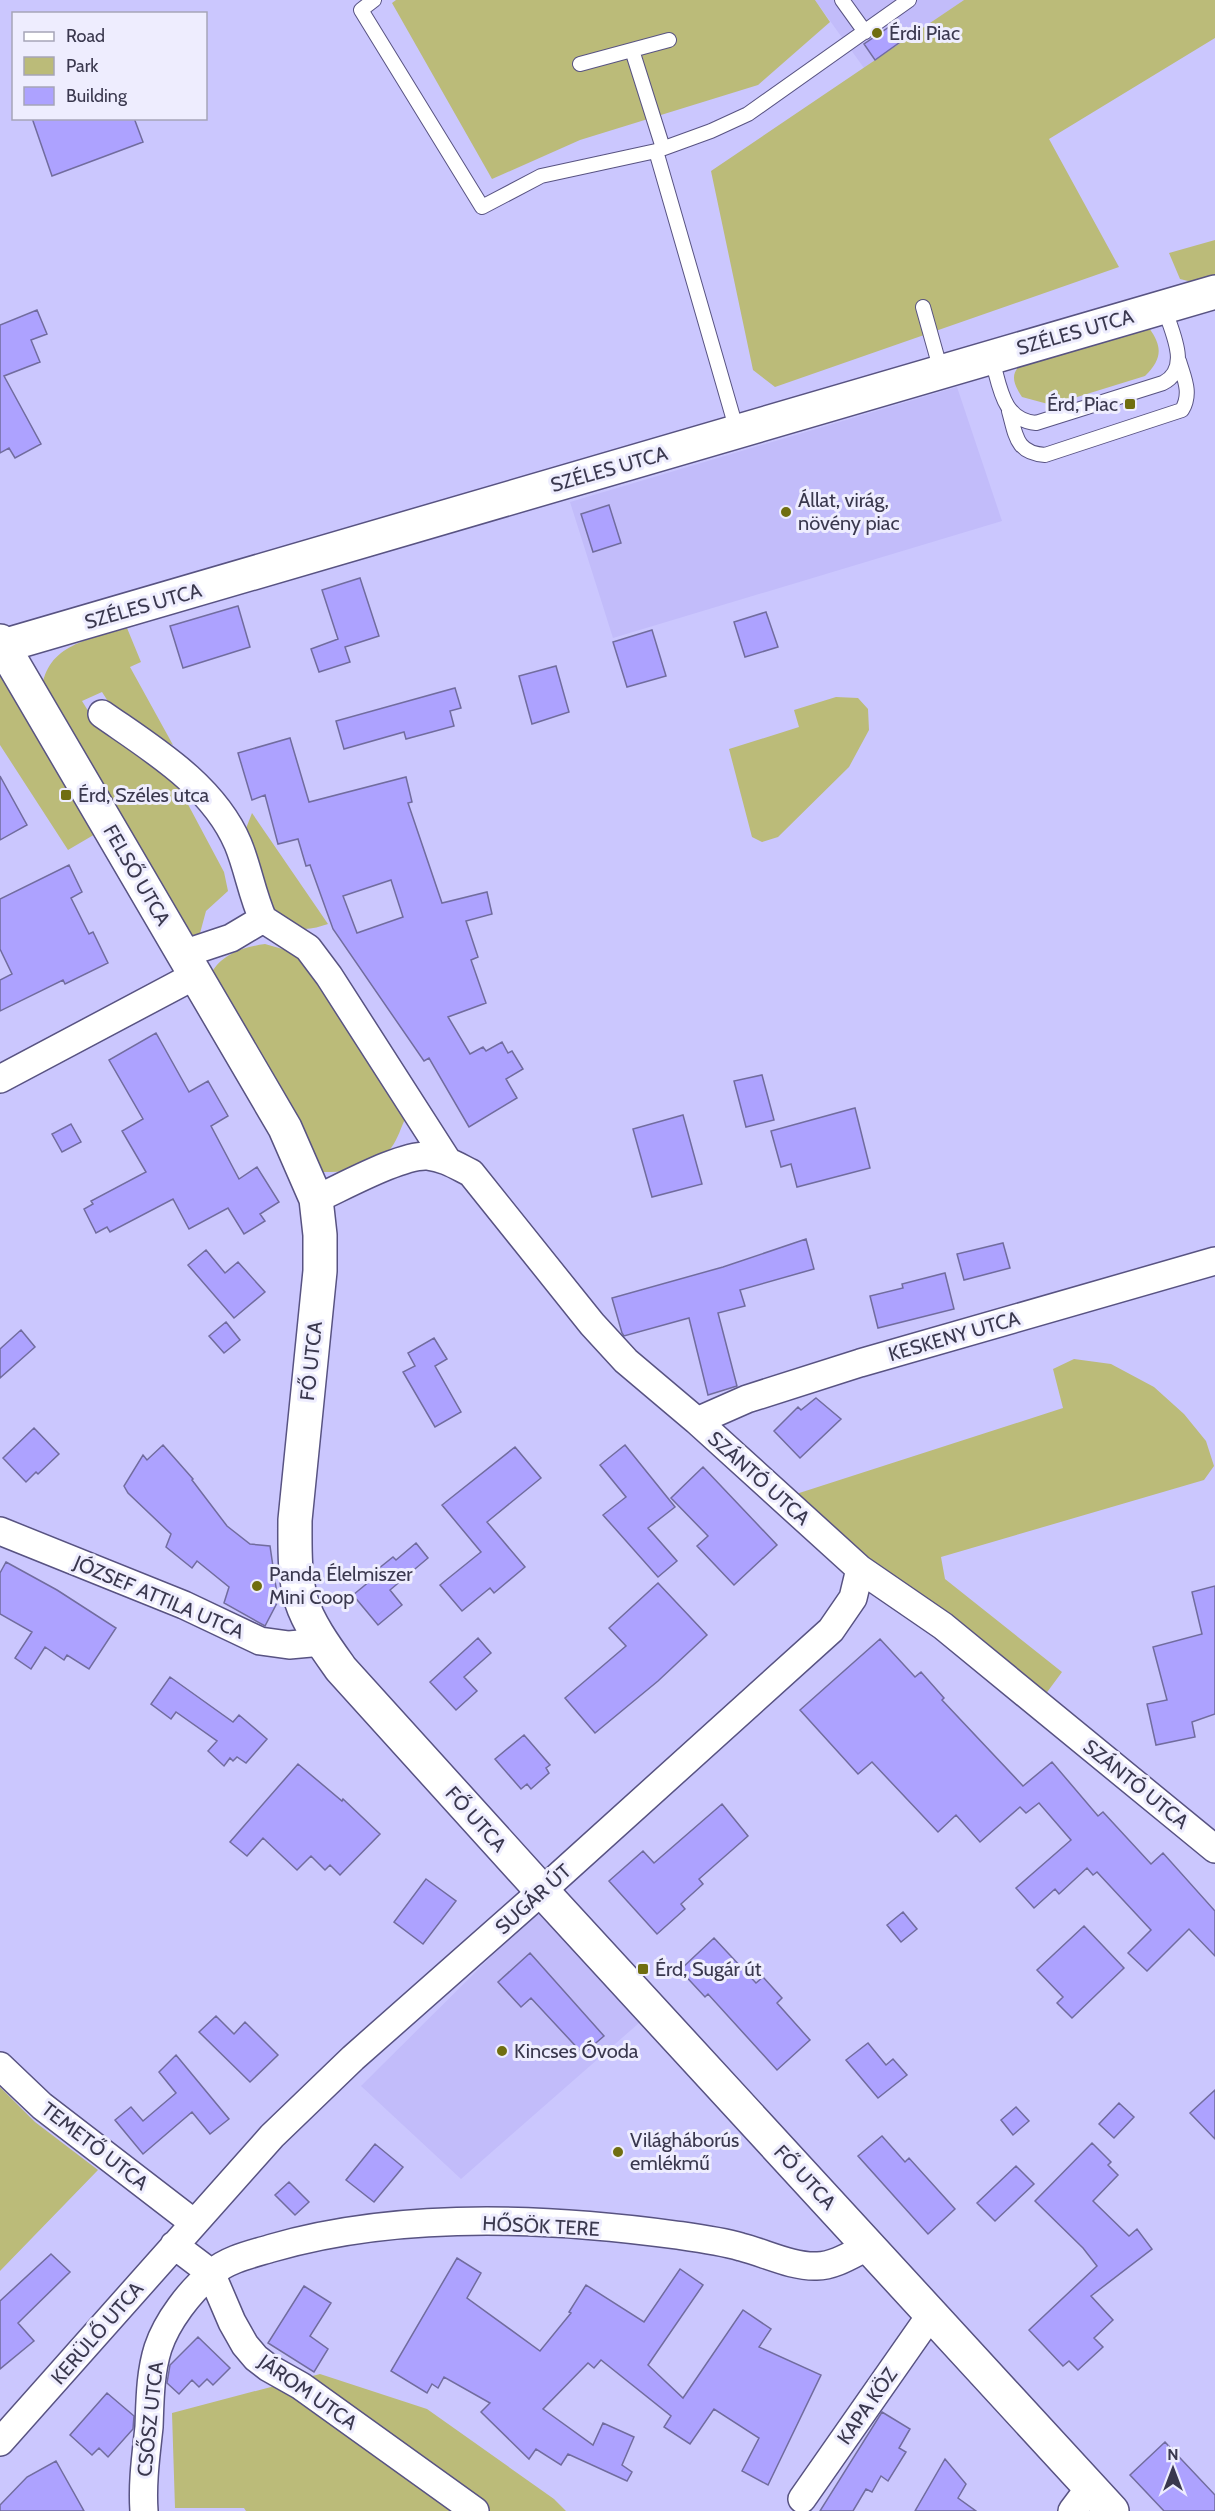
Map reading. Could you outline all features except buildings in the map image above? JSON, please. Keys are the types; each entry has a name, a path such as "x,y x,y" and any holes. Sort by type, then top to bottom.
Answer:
{"street":[{"name":"SZÉLES UTCA","path":"2,644 1215,292"},
{"name":"FELSŐ UTCA","path":"2,644 190,964"},
{"path":"102,714 184,773 215,808 237,843 263,919 308,948 329,976 447,1160"},
{"path":"0,1079 263,919"},
{"name":"FŐ UTCA","path":"190,964 285,1128 316,1199 321,1235 320,1271 295,1520 295,1558 301,1599 322,1642 341,1669 542,1891 932,2313 1081,2499 1112,2511"},
{"name":"SZÁNTÓ UTCA","path":"316,1199 406,1159 427,1156 447,1160 471,1173 585,1316 626,1361 697,1421 860,1569 943,1626 1215,1849"},
{"name":"KESKENY UTCA","path":"697,1421 747,1399 849,1367 1215,1261"},
{"name":"JÓZSEF ATTILA UTCA","path":"0,1531 184,1605 260,1641 289,1645 322,1642"},
{"name":"SUGÁR ÚT","path":"194,2223 272,2136 353,2058 831,1630 853,1598 860,1569"},
{"name":"TEMETŐ UTCA","path":"0,2066 42,2106 194,2223"},
{"name":"KERÜLŐ UTCA","path":"0,2442 194,2223"},
{"name":"HŐSÖK TERE","path":"212,2273 224,2264 303,2239 364,2229 430,2223 548,2223 676,2235 739,2246 801,2265 819,2266 838,2261 869,2246"},
{"path":"174,2245 212,2273"},
{"name":"JÁROM UTCA","path":"212,2273 232,2322 245,2345 269,2368 301,2386 475,2511"},
{"name":"CSŐSZ UTCA","path":"144,2511 143,2493 151,2399 158,2347 169,2325 193,2291 212,2273"},
{"name":"KAPA KÖZ","path":"802,2499 932,2313"}],"lane":[{"path":"374,0 361,10 482,207 540,176 660,149 711,131 748,114 909,0"},
{"path":"842,0 865,32"},
{"path":"580,64 669,40"},
{"path":"632,50 737,432"},
{"path":"923,307 941,371"},
{"path":"991,356 1017,441 1025,450 1034,454 1046,455 1182,410 1187,401 1188,390 1164,307"},
{"path":"1008,410 1015,418 1024,422 1036,423 1162,383 1172,378 1178,369 1179,358"}],"shaded area":[{"name":"Érdi Piac","path":"815,0 964,0 864,68"},
{"name":"Állat, virág, növény piac","path":"957,387 1002,521 613,638 570,502"},
{"name":"Kincses Óvoda","path":"538,1910 647,2016 461,2179 361,2086"}],"green space":[{"path":"396,0 815,0 830,22 758,85 580,140 492,179 392,3"},
{"path":"964,0 1215,0 1215,38 1049,139 1119,267 775,387 753,370 711,171"},
{"path":"1215,240 1215,275 1192,282 1180,279 1169,253"},
{"path":"1149,328 1157,341 1159,353 1155,364 1145,376 1048,404 1022,397 1016,387 1014,374 1024,362"},
{"path":"127,628 141,662 130,667 173,745 132,726 117,713 102,692 82,701 95,722 175,780 224,872 228,891 206,911 199,937 191,937 42,690 45,675 52,662 61,653 85,640"},
{"path":"0,667 97,833 68,850 0,745"},
{"path":"836,697 858,698 868,709 869,730 849,767 778,837 762,842 752,837 729,749 799,727 794,710"},
{"path":"252,813 328,924 300,929 285,922 276,912 262,886 245,831"},
{"path":"265,944 286,950 306,964 406,1117 391,1148 385,1155 369,1165 350,1170 322,1172 211,974 221,961 234,953"},
{"path":"1074,1359 1111,1364 1154,1387 1184,1414 1206,1441 1214,1466 1204,1480 941,1557 945,1579 1062,1672 1045,1695 866,1558 793,1495 1063,1408 1053,1369"},
{"path":"0,2087 35,2122 98,2170 0,2271"},
{"path":"320,2374 427,2409 554,2499 566,2511 246,2511 244,2508 175,2508 172,2413"}],"place":[{"name":"Érdi Piac","path":"877,33"},
{"name":"Érd, Piac","path":"1130,404"},
{"name":"Állat, virág, növény piac","path":"786,512"},
{"name":"Érd, Széles utca","path":"66,795"},
{"name":"Panda Élelmiszer Mini Coop","path":"257,1586"},
{"name":"Érd, Sugár út","path":"643,1969"},
{"name":"Kincses Óvoda","path":"502,2051"},
{"name":"Világháborús emlékmű","path":"618,2152"}]}
